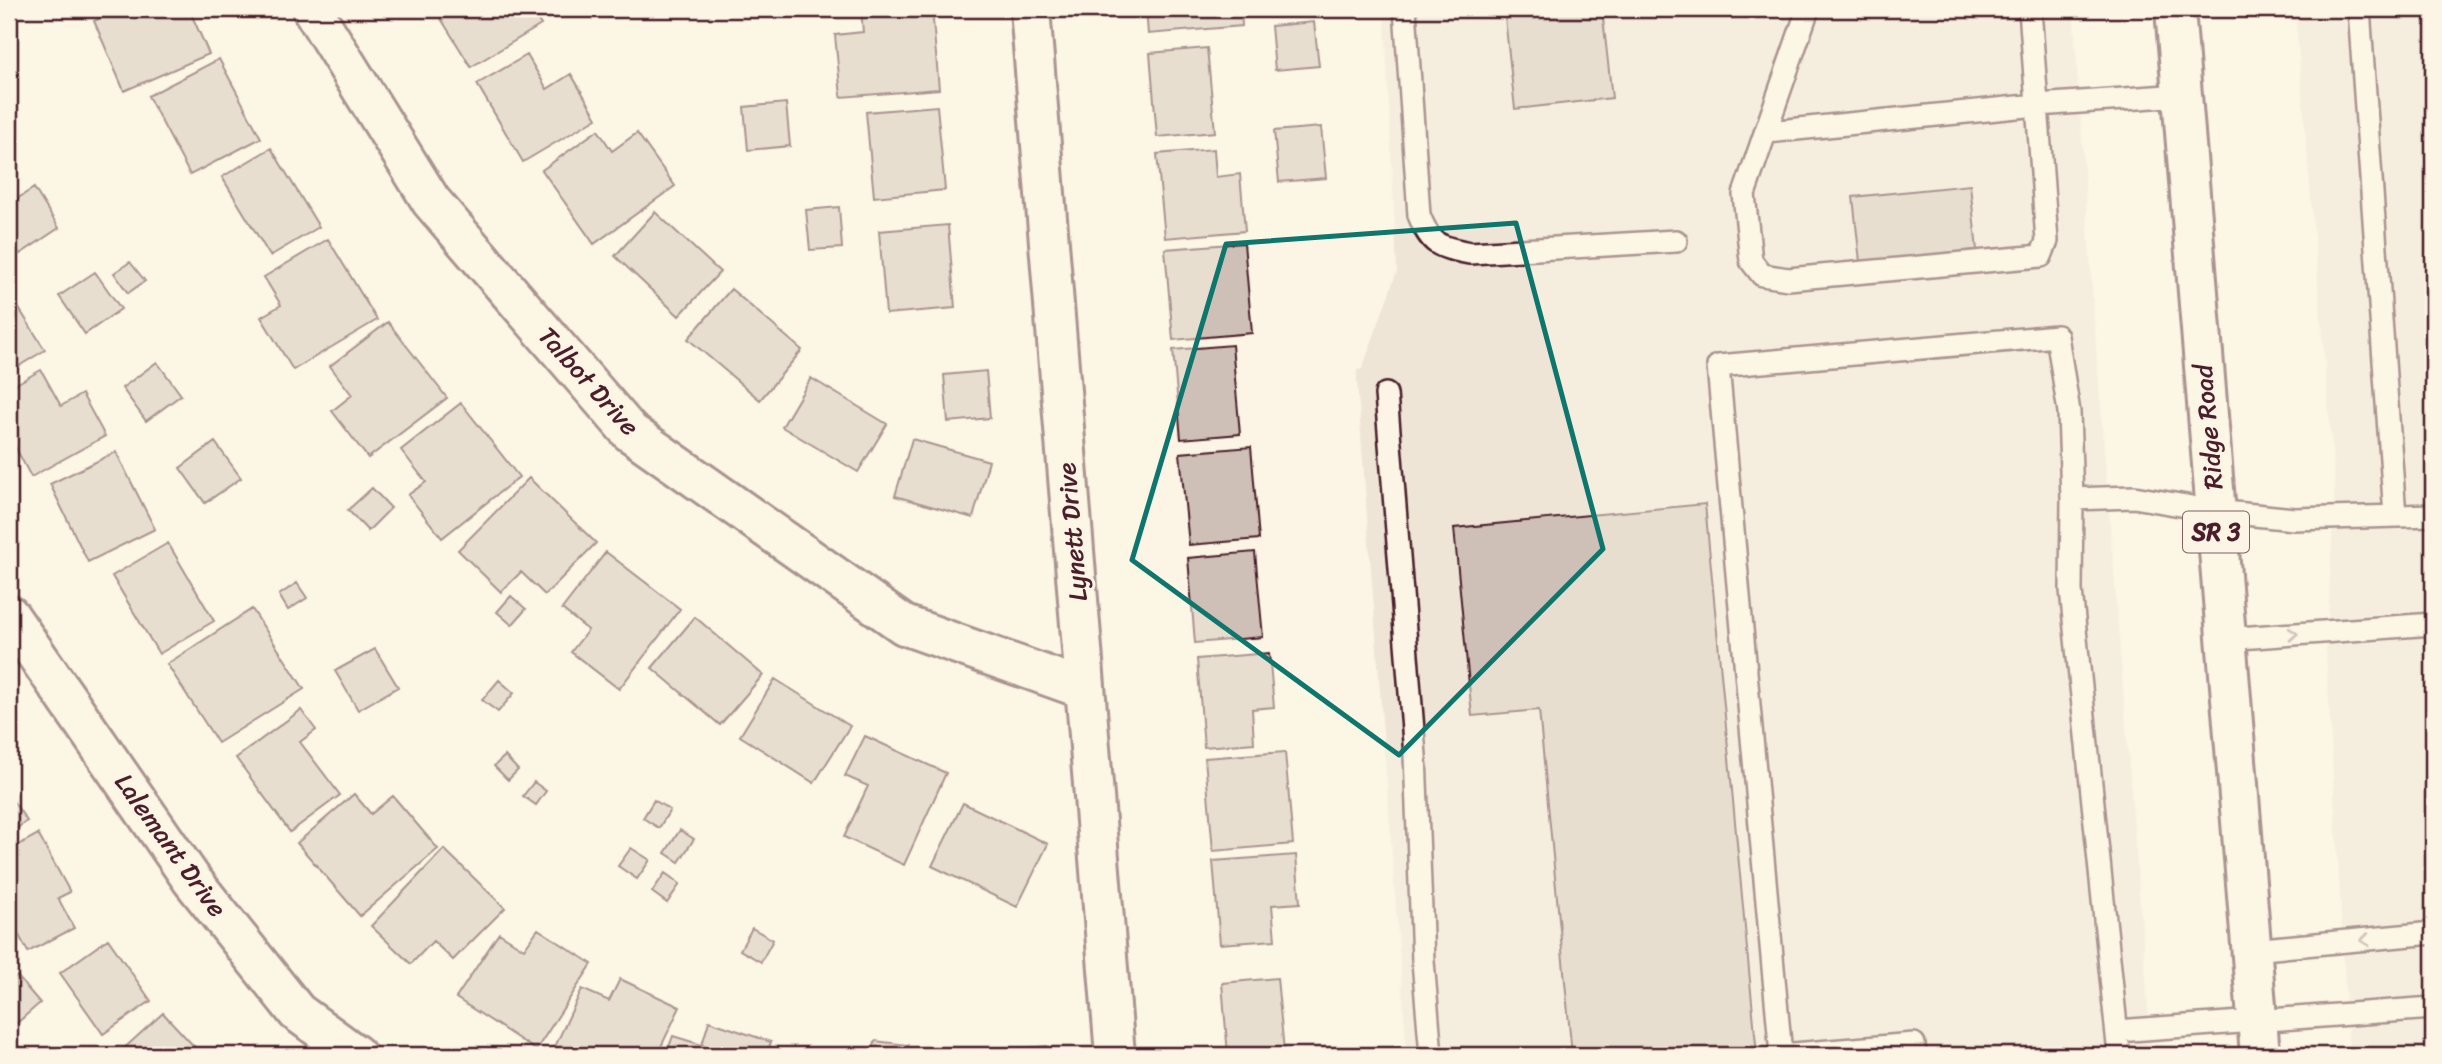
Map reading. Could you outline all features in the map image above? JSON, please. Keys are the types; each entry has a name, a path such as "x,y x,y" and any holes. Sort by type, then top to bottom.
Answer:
{"street":[{"name":"Talbot Drive","path":"312,9 431,201 631,432 904,625 1084,689"},
{"name":"Lynett Drive","path":"1030,9 1115,1055"},
{"name":"Ridge Road","path":"2175,9 2259,1038"},
{"name":"Lalemant Drive","path":"9,615 192,880 297,1012 356,1055"}],"lane":[{"path":"1405,9 1419,215 1426,233 1442,248 1470,253 1676,241"},
{"path":"1808,9 1744,194 1751,261 1762,275 1788,279 2041,256 2047,241 2030,9"},
{"path":"2359,9 2395,516"},
{"path":"1767,132 2037,105 2182,95"},
{"path":"1915,1055 1914,1044 1781,1055 1718,366 2057,336 2069,412 2071,590 2119,1055"},
{"path":"1386,394 1415,755 1423,961 1431,1055"},
{"path":"2072,499 2134,497 2215,511 2294,519 2433,515"},
{"path":"2225,639 2433,624"},
{"path":"2252,950 2433,933"},
{"path":"2117,1031 2259,1038 2433,1008"}],"highlighted area":[{"path":"1516,223 1603,549 1399,755 1132,560 1226,244"}],"shaded area":[{"path":"1384,9 2073,9 2097,360 2152,1055 1407,1055 1357,382 1357,370 1362,369 1397,271"},
{"path":"2295,9 2433,9 2433,1055 2349,1055 2326,652 2335,485"}],"building":[{"path":"112,9 189,9 209,54 124,91 94,21 113,12"},
{"path":"435,9 531,9 541,25 471,67"},
{"path":"861,9 932,9 939,89 841,97 835,35 863,32"},
{"path":"1146,9 1241,9 1242,26 1148,34"},
{"path":"1504,9 1602,9 1612,98 1515,109"},
{"path":"1314,22 1319,66 1275,70 1271,26"},
{"path":"1207,48 1215,132 1157,137 1150,53"},
{"path":"527,55 547,89 571,74 597,118 523,162 477,84"},
{"path":"219,59 261,138 190,175 148,96"},
{"path":"786,103 790,146 748,150 744,107"},
{"path":"937,106 945,190 874,197 866,112"},
{"path":"1321,127 1326,178 1279,182 1274,131"},
{"path":"598,130 612,151 637,133 675,186 594,244 542,170"},
{"path":"271,148 319,227 270,256 222,177"},
{"path":"1214,149 1216,177 1240,174 1245,231 1165,238 1157,154"},
{"path":"1970,185 1977,250 1860,262 1853,197"},
{"path":"34,188 59,228 20,254 9,236 9,204"},
{"path":"839,207 842,248 810,250 806,210"},
{"path":"655,212 720,272 679,316 615,256"},
{"path":"948,225 955,308 886,314 879,231"},
{"path":"328,239 377,320 293,370 261,317 281,305 264,277"},
{"path":"1244,243 1252,333 1173,340 1165,249"},
{"path":"130,262 145,281 128,293 114,273"},
{"path":"95,272 121,309 85,334 59,296"},
{"path":"731,289 802,350 760,400 688,339"},
{"path":"9,295 45,350 9,372"},
{"path":"388,322 447,398 368,458 332,411 352,395 330,366"},
{"path":"1232,345 1240,434 1181,439 1173,350"},
{"path":"157,362 181,395 146,421 122,388"},
{"path":"41,370 61,406 82,394 105,436 31,477 9,435 9,388"},
{"path":"986,371 990,418 948,422 944,375"},
{"path":"811,378 887,424 858,472 782,427"},
{"path":"461,403 519,477 442,538 408,495 426,482 401,450"},
{"path":"912,439 989,461 973,518 895,496"},
{"path":"215,442 241,478 205,503 180,468"},
{"path":"1251,447 1259,539 1189,545 1180,453"},
{"path":"116,452 155,529 88,562 50,484"},
{"path":"529,478 596,543 545,595 521,572 501,592 458,550"},
{"path":"372,488 391,508 368,531 348,510"},
{"path":"1705,504 1757,1055 1572,1055 1539,710 1472,716 1454,528"},
{"path":"168,543 214,621 159,654 112,576"},
{"path":"606,552 680,609 619,689 571,652 588,630 562,609"},
{"path":"1255,552 1263,637 1195,643 1188,558"},
{"path":"297,583 307,598 288,610 279,595"},
{"path":"511,596 526,609 512,625 497,612"},
{"path":"252,609 304,689 218,743 167,664"},
{"path":"695,617 763,675 720,725 652,668"},
{"path":"375,649 398,687 358,710 335,671"},
{"path":"1269,653 1274,707 1252,709 1254,743 1204,747 1197,659"},
{"path":"775,679 850,726 814,783 740,736"},
{"path":"499,680 514,693 498,712 482,700"},
{"path":"301,710 316,730 300,742 340,795 290,832 236,758"},
{"path":"865,736 946,773 904,865 844,837 868,786 845,776"},
{"path":"1285,752 1293,844 1213,851 1205,758"},
{"path":"505,756 518,770 508,780 494,766"},
{"path":"534,782 546,791 536,805 523,796"},
{"path":"354,794 371,814 393,796 438,849 360,916 297,843"},
{"path":"9,795 27,821 9,834"},
{"path":"654,800 670,810 659,828 643,818"},
{"path":"963,803 1048,844 1017,907 932,866"},
{"path":"680,830 694,839 679,862 665,853"},
{"path":"38,834 70,892 58,898 74,928 28,952 9,917 9,850"},
{"path":"631,848 650,860 637,879 618,866"},
{"path":"444,849 505,908 453,960 433,941 411,964 371,926"},
{"path":"1296,855 1300,903 1272,905 1275,940 1220,944 1213,861"},
{"path":"665,873 680,884 667,903 652,892"},
{"path":"752,928 773,940 761,962 740,950"},
{"path":"538,929 592,964 536,1050 456,998 499,933 524,949"},
{"path":"108,939 151,1001 103,1034 60,973"},
{"path":"17,976 40,1003 9,1030 9,983"},
{"path":"1277,978 1284,1051 1228,1055 1222,983"},
{"path":"620,979 680,1007 657,1055 551,1055 582,989 609,1001"},
{"path":"163,1013 202,1055 123,1055 120,1052"},
{"path":"709,1021 771,1042 766,1055 666,1055 673,1036 702,1045"},
{"path":"875,1041 908,1045 907,1055 872,1055"},
{"path":"1047,1046 1047,1055 1003,1055 1003,1050"}]}
